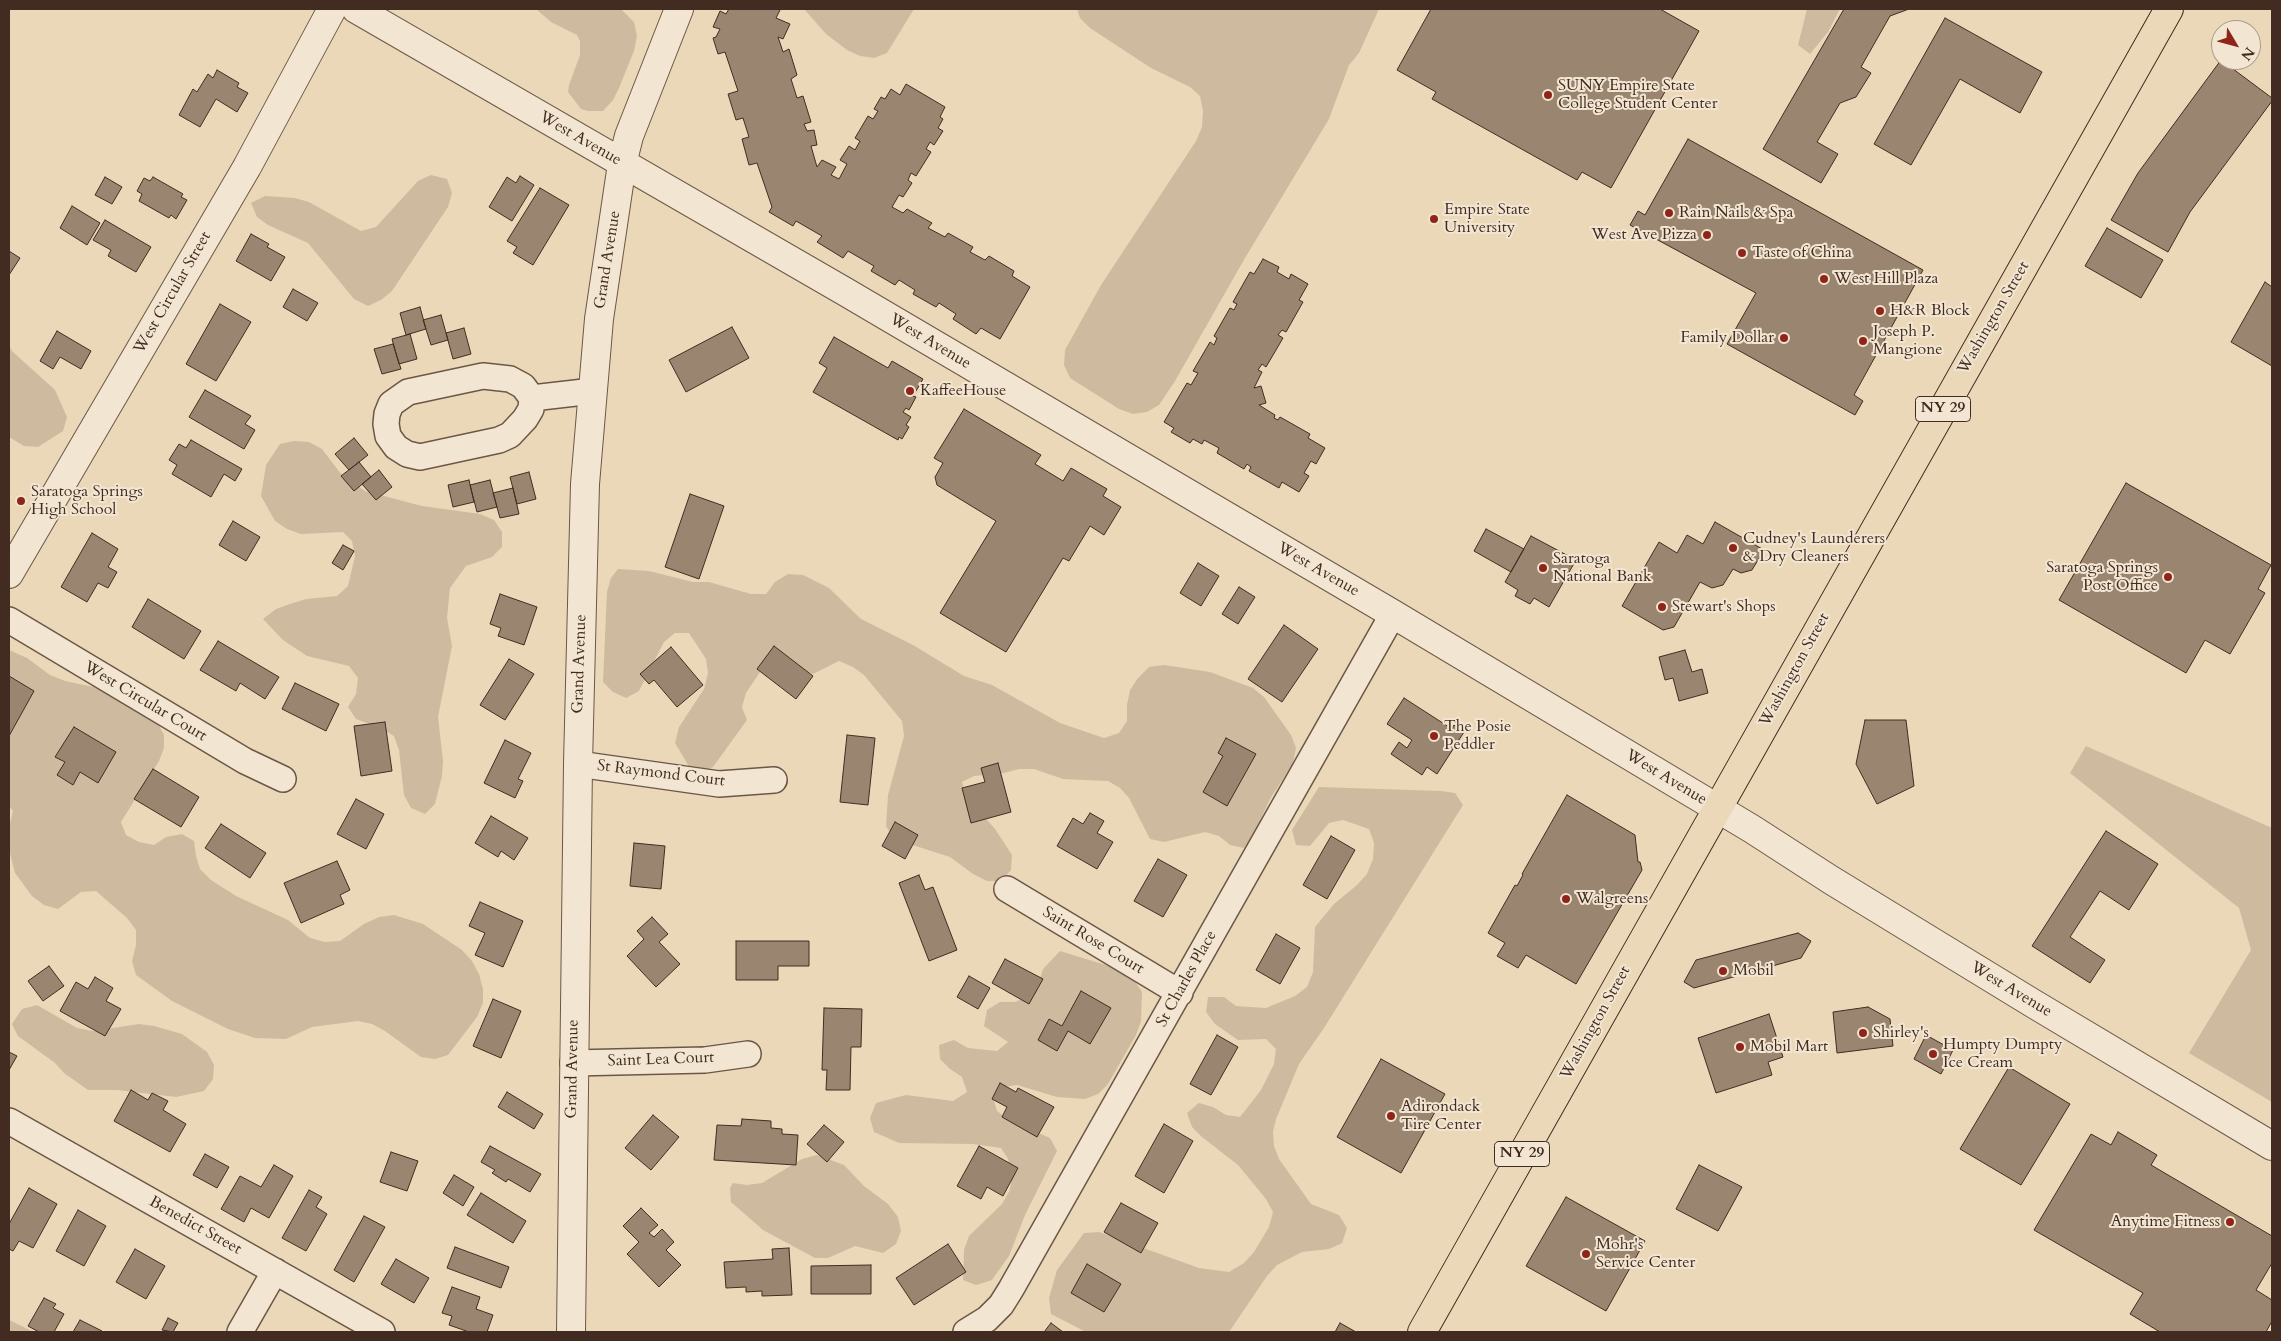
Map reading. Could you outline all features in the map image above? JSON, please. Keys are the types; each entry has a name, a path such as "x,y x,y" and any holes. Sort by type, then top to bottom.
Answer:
{"highway":[{"name":"Washington Street","path":"1422,1332 2169,9"}],"street":[{"name":"West Circular Street","path":"9,574 247,167 332,9"},
{"name":"West Avenue","path":"356,9 844,291 1393,614 1717,808 2027,1000 2272,1146"},
{"name":"Grand Avenue","path":"571,1332 573,1063 585,484 599,319 622,164 629,136 679,9"},
{"path":"483,376 496,376 510,379 523,386 532,398 531,410 525,419 510,435 499,440 420,457 407,454 396,447 388,436 387,414 395,400 408,392 483,376"},
{"path":"532,398 593,391"},
{"name":"St Charles Place","path":"966,1332 987,1319 1011,1289 1393,614"},
{"name":"West Circular Court","path":"9,620 245,762 283,779"},
{"name":"St Raymond Court","path":"578,764 719,784 774,780"},
{"name":"Saint Rose Court","path":"1007,889 1180,993"},
{"name":"Saint Lea Court","path":"573,1063 705,1060 748,1054"},
{"name":"Benedict Street","path":"9,1121 382,1332"},
{"path":"240,1332 275,1271"}],"shaded area":[{"path":"536,9 621,9 634,22 637,36 634,51 613,100 603,111 581,109 568,92 580,55 580,41 577,35 551,22"},
{"path":"804,9 914,9 887,53 874,58 860,56 847,50 826,34"},
{"path":"1077,9 1379,9 1359,53 1349,65 1329,119 1245,258 1175,381 1159,405 1147,412 1133,414 1119,409 1070,378 1064,365 1065,350 1101,285 1196,141 1202,127 1203,111 1200,96 1190,87 1151,68 1090,28 1080,18"},
{"path":"1807,9 1840,9 1828,32 1810,54 1798,45"},
{"path":"431,175 447,179 452,193 448,207 392,291 381,300 368,306 354,299 308,243 268,225 257,217 251,203 265,196 295,198 309,202 361,231 376,227 418,181"},
{"path":"9,345 12,351 55,390 67,417 63,431 38,447 24,446 9,437"},
{"path":"294,441 309,442 322,449 341,474 365,491 422,506 480,514 494,520 502,532 502,547 492,557 466,566 450,588 447,618 452,646 438,717 443,761 442,776 435,804 425,814 411,808 404,795 399,750 394,736 356,719 348,707 356,694 358,678 349,666 307,656 283,640 263,619 276,609 306,599 337,596 348,586 355,556 352,541 343,532 301,534 287,529 275,521 261,496 266,465 280,444"},
{"path":"618,569 649,571 693,582 709,582 751,594 766,594 775,582 788,574 803,575 829,588 861,619 913,645 964,676 992,685 1060,723 1104,738 1119,733 1127,721 1127,705 1130,690 1149,667 1164,665 1210,672 1253,688 1264,697 1291,735 1296,748 1293,763 1270,799 1252,838 1244,848 1230,845 1219,836 1205,832 1164,842 1150,839 1129,798 1120,788 1108,781 1063,779 1034,769 1019,769 1004,773 974,776 962,782 966,796 995,829 1012,855 1011,870 1001,881 987,881 973,874 950,857 894,839 886,826 888,795 904,736 902,721 864,675 853,667 839,661 813,674 799,668 762,669 746,693 742,707 747,720 713,767 704,771 690,768 675,743 679,727 704,689 708,673 706,659 689,633 675,633 664,642 639,691 626,698 613,692 603,682 607,592 611,578"},
{"path":"9,650 27,658 50,675 65,681 108,690 157,722 164,735 164,748 159,761 121,822 126,835 139,842 154,845 166,837 182,834 194,841 200,869 211,880 236,896 288,920 310,938 325,942 340,941 364,924 379,917 394,915 423,924 462,950 472,961 479,974 483,989 483,1003 477,1017 448,1055 435,1059 421,1057 385,1031 372,1024 358,1021 312,1027 286,1039 255,1038 228,1029 172,1001 136,975 132,961 136,945 136,930 127,918 96,891 81,892 58,909 44,905 32,896 15,873 9,849 9,828 13,811 9,806"},
{"path":"2086,746 2272,828 2272,1102 2189,1053 2251,950 2239,908 2070,773"},
{"path":"1319,787 1441,791 1455,793 1463,805 1324,1028 1299,1064 1276,1119 1273,1132 1274,1146 1279,1159 1311,1204 1339,1215 1347,1228 1342,1243 1329,1249 1302,1252 1277,1265 1267,1276 1229,1332 1086,1332 1051,1314 1049,1298 1057,1270 1084,1233 1099,1232 1199,1268 1229,1272 1244,1263 1254,1252 1269,1227 1273,1212 1266,1199 1238,1165 1192,1127 1187,1113 1199,1103 1213,1107 1226,1115 1240,1117 1261,1090 1274,1064 1276,1049 1266,1039 1238,1040 1215,1024 1206,1012 1208,997 1224,997 1236,1006 1266,1008 1295,996 1307,987 1313,972 1315,927 1334,904 1367,874 1373,859 1374,843 1369,829 1343,820 1329,823 1310,846 1296,845 1292,830"},
{"path":"1060,951 1122,970 1134,980 1142,992 1141,1021 1136,1035 1108,1084 1098,1094 1085,1099 1057,1097 1017,1085 1004,1087 993,1097 997,1111 1009,1120 1050,1138 1057,1151 1025,1215 1009,1256 992,1280 976,1285 963,1280 964,1250 969,1236 1002,1204 1010,1190 1012,1175 1008,1159 1001,1148 973,1144 899,1143 874,1132 870,1118 876,1103 906,1095 953,1101 967,1092 962,1077 940,1059 939,1045 954,1040 968,1048 997,1051 1008,1042 984,1026 987,1010 1000,1002 1015,1002 1029,996 1038,985 1043,969"},
{"path":"37,1005 77,1028 93,1031 139,1024 182,1034 207,1052 214,1065 213,1079 204,1091 176,1097 117,1090 88,1090 18,1036 12,1024 22,1009"},
{"path":"817,1155 844,1165 864,1186 888,1204 898,1217 901,1231 896,1244 883,1253 855,1246 828,1258 815,1258 763,1230 731,1202 730,1188 733,1183 747,1185 762,1183 802,1159"},
{"path":"9,1320 34,1332 9,1332"}],"building":[{"path":"729,9 777,9 780,10 776,18 790,24 783,39 778,37 783,52 789,49 797,75 791,79 797,98 803,96 811,122 804,124 807,131 814,130 817,145 811,146 817,167 822,160 836,167 831,175 839,179 847,164 840,160 849,146 855,150 860,141 855,138 868,116 873,119 878,111 874,109 881,97 885,99 891,89 900,95 906,84 945,107 940,117 943,119 938,128 943,131 934,145 930,142 926,149 931,152 916,176 911,173 908,180 912,183 903,197 899,195 892,207 903,213 907,209 932,223 928,228 945,237 948,233 973,247 970,252 985,260 989,256 1014,271 1012,276 1030,287 1000,339 981,328 976,334 953,319 956,314 939,303 936,307 913,294 915,290 899,280 895,285 871,271 874,266 848,251 843,258 817,242 822,236 796,221 793,226 769,212 772,207 757,163 749,165 742,139 749,137 743,118 736,120 728,94 738,91 725,52 718,54 713,38 716,37 720,29 713,27 720,11 726,14"},
{"name":"SUNY Empire State College Student Center","path":"1431,9 1660,9 1699,31 1611,188 1582,172 1577,180 1432,99 1436,92 1397,70"},
{"path":"1844,9 1909,9 1890,16 1861,67 1871,73 1856,97 1840,103 1817,142 1838,154 1821,183 1763,149"},
{"path":"1945,18 2042,72 2020,113 1960,79 1911,165 1874,144"},
{"path":"217,70 239,83 237,87 248,93 237,112 216,99 200,127 179,115 193,89 197,92 208,74 213,78"},
{"path":"2214,70 2234,70 2272,98 2272,101 2190,212 2168,252 2111,220 2138,173"},
{"name":"West Hill Plaza","path":"1688,139 1923,270 1854,395 1863,401 1855,415 1727,344 1756,293 1630,225 1638,211 1645,215"},
{"path":"520,176 534,185 512,221 489,207 507,177 516,183"},
{"path":"105,177 122,187 112,204 95,195"},
{"path":"153,177 183,194 181,197 187,200 176,219 171,215 169,218 139,201 142,194 137,191 144,178 150,181"},
{"path":"540,188 569,205 533,265 513,253 517,247 507,241"},
{"path":"72,206 100,223 87,245 60,228"},
{"path":"105,220 151,247 136,272 108,256 111,250 93,240"},
{"path":"2107,228 2163,260 2141,298 2085,266"},
{"path":"251,234 269,244 267,247 285,257 271,281 236,261"},
{"path":"9,251 20,258 9,275"},
{"path":"1263,259 1279,267 1277,272 1289,279 1291,274 1308,284 1299,300 1303,302 1286,332 1282,330 1278,335 1283,338 1266,367 1262,364 1258,370 1262,372 1254,388 1261,386 1266,403 1259,405 1275,415 1274,418 1278,420 1280,417 1310,434 1308,438 1325,448 1316,464 1311,461 1304,473 1309,476 1299,492 1282,482 1279,488 1249,471 1251,467 1247,464 1244,469 1217,453 1219,448 1204,440 1202,444 1193,439 1190,443 1171,432 1174,428 1164,422 1187,383 1191,385 1198,373 1193,371 1210,342 1214,345 1217,338 1214,336 1230,308 1234,310 1237,304 1233,302 1250,272 1254,274"},
{"path":"2265,282 2272,287 2272,366 2231,342"},
{"path":"293,289 318,303 307,321 283,307"},
{"path":"220,304 251,322 216,381 186,364"},
{"path":"420,307 426,329 406,335 400,313"},
{"path":"441,315 448,340 431,345 423,320"},
{"path":"732,327 749,358 686,392 669,360"},
{"path":"464,328 471,354 453,359 446,333"},
{"path":"57,331 91,351 81,369 60,357 53,369 40,361"},
{"path":"410,334 417,359 399,364 392,339"},
{"path":"834,337 888,368 892,361 923,379 913,396 916,397 909,410 906,408 903,412 911,417 906,425 909,427 902,439 899,437 898,440 813,392 827,368 819,363"},
{"path":"393,344 401,369 382,374 374,349"},
{"path":"205,390 251,416 245,424 255,430 244,449 189,417"},
{"path":"964,409 1041,455 1035,464 1063,481 1071,468 1107,489 1103,496 1121,507 1104,535 1090,526 1069,561 1063,558 1006,652 940,613 996,521 937,485 935,477 943,463 934,458"},
{"path":"354,438 368,455 349,470 335,454"},
{"path":"191,440 242,469 235,481 224,474 211,497 172,474 177,465 169,460 179,444 186,448"},
{"path":"359,462 371,477 354,491 341,476"},
{"path":"379,470 392,487 376,500 362,484"},
{"path":"529,472 536,499 517,504 510,477"},
{"path":"469,480 474,502 453,507 448,485"},
{"path":"490,480 497,507 477,512 470,485"},
{"name":"Saratoga Springs Post Office","path":"2126,483 2271,565 2258,589 2265,593 2230,654 2205,640 2186,673 2059,600"},
{"path":"513,488 519,514 500,518 493,493"},
{"path":"690,494 724,506 699,579 665,567"},
{"path":"233,521 260,537 246,561 219,545"},
{"path":"1715,522 1764,550 1752,570 1741,573 1733,569 1723,585 1712,588 1700,582 1674,627 1663,630 1622,606 1659,542 1677,553 1687,535 1703,544"},
{"path":"1486,529 1524,549 1511,572 1474,551"},
{"path":"92,533 118,549 108,567 117,572 108,588 98,583 87,602 61,587"},
{"name":"Saratoga National Bank","path":"1531,536 1576,560 1549,607 1534,598 1530,604 1515,596 1518,590 1505,582"},
{"path":"343,545 354,551 343,570 332,563"},
{"path":"1198,563 1219,576 1201,606 1180,593"},
{"path":"1239,587 1255,597 1238,624 1222,614"},
{"path":"500,594 537,607 524,645 498,636 501,628 490,624"},
{"path":"148,599 201,631 184,659 132,627"},
{"path":"1284,625 1318,649 1282,702 1248,679"},
{"path":"218,641 279,677 265,699 240,683 236,691 200,670"},
{"path":"774,646 813,676 796,699 757,669"},
{"path":"671,647 703,685 677,707 654,680 649,684 640,674"},
{"path":"1685,650 1692,672 1702,669 1708,693 1679,701 1673,678 1665,680 1659,657"},
{"path":"509,659 534,674 505,720 480,705"},
{"path":"9,676 34,691 9,736"},
{"path":"295,683 339,704 326,731 282,709"},
{"name":"The Posie Peddler","path":"1404,698 1452,729 1454,725 1464,732 1437,774 1427,767 1422,775 1391,754 1399,742 1407,748 1412,740 1387,724"},
{"path":"1865,720 1906,720 1914,786 1877,804 1856,764"},
{"path":"385,722 392,771 361,776 354,726"},
{"path":"74,727 116,752 98,783 80,772 73,785 57,775 65,762 55,757"},
{"path":"847,735 875,738 868,805 840,802"},
{"path":"1226,738 1256,754 1227,806 1203,792 1223,756 1218,753"},
{"path":"505,740 531,753 518,779 523,781 515,798 484,783"},
{"path":"998,763 1011,812 971,823 962,788 985,782 981,768"},
{"path":"153,769 199,797 181,827 134,799"},
{"name":"Walgreens","path":"1567,795 1635,835 1638,862 1640,862 1642,870 1576,984 1526,955 1518,968 1497,956 1505,943 1488,933 1515,885 1517,886"},
{"path":"356,799 384,814 366,849 337,834"},
{"path":"1090,813 1104,821 1097,833 1113,842 1097,869 1057,846 1073,818 1083,824"},
{"path":"491,816 528,838 514,860 501,851 498,857 475,843"},
{"path":"895,822 918,835 905,859 882,846"},
{"path":"221,824 266,853 250,878 205,848"},
{"path":"2106,831 2158,864 2129,910 2100,891 2070,937 2105,960 2090,983 2032,946"},
{"path":"1331,836 1355,850 1327,899 1303,885"},
{"path":"634,843 665,846 661,889 630,886"},
{"path":"1158,859 1187,875 1163,917 1134,901"},
{"path":"337,861 350,890 340,895 344,904 301,923 284,883"},
{"path":"919,875 925,890 933,887 957,950 929,961 899,883"},
{"path":"480,902 523,921 503,967 475,955 485,933 469,926"},
{"path":"652,917 668,934 659,942 680,964 656,987 627,956 644,939 637,931"},
{"name":"Mobil","path":"1798,933 1811,941 1801,958 1694,988 1684,982 1696,960"},
{"path":"1276,934 1300,948 1280,984 1256,970"},
{"path":"736,941 809,941 809,966 778,966 778,980 736,980"},
{"path":"1005,959 1043,979 1029,1004 992,983"},
{"path":"49,966 64,986 43,1001 28,981"},
{"path":"969,976 990,988 978,1009 957,997"},
{"path":"95,977 113,988 106,1001 121,1009 105,1036 60,1011 76,982 88,989"},
{"path":"1081,991 1111,1008 1090,1044 1068,1031 1057,1051 1038,1040 1049,1019 1062,1026"},
{"path":"493,999 521,1011 501,1058 473,1046"},
{"name":"Shirley's","path":"1868,1007 1890,1019 1893,1046 1837,1053 1833,1012"},
{"path":"824,1008 862,1009 861,1047 851,1047 850,1090 826,1090 827,1070 822,1070"},
{"name":"Mobil Mart","path":"1769,1014 1783,1057 1768,1062 1772,1075 1716,1093 1698,1038"},
{"path":"1217,1035 1238,1047 1211,1095 1190,1084"},
{"name":"Humpty Dumpty Ice Cream","path":"1926,1035 1953,1050 1941,1074 1914,1059"},
{"path":"9,1052 17,1056 9,1070"},
{"name":"Adirondack Tire Center","path":"1381,1059 1445,1094 1401,1173 1337,1137"},
{"path":"2009,1067 2070,1104 2021,1185 1960,1149"},
{"path":"1000,1083 1016,1092 1018,1088 1054,1107 1037,1137 1002,1117 1007,1107 992,1099"},
{"path":"131,1090 148,1100 152,1093 168,1101 163,1110 186,1124 170,1152 114,1121"},
{"path":"507,1092 543,1114 534,1129 498,1107"},
{"path":"653,1115 679,1137 651,1170 625,1148"},
{"path":"742,1119 771,1121 771,1128 782,1129 782,1134 798,1135 796,1165 714,1160 717,1125 741,1126"},
{"path":"1164,1124 1193,1141 1164,1193 1135,1176"},
{"path":"824,1125 844,1142 827,1162 807,1144"},
{"path":"2118,1132 2157,1155 2151,1165 2272,1236 2272,1263 2256,1290 2272,1300 2272,1321 2266,1332 2160,1332 2130,1314 2143,1293 2034,1230 2091,1134 2111,1145"},
{"path":"490,1146 541,1174 530,1192 508,1179 506,1182 492,1173 495,1170 481,1162"},
{"path":"979,1146 1018,1168 1003,1196 987,1187 981,1199 957,1186"},
{"path":"391,1152 418,1161 407,1191 380,1182"},
{"path":"205,1154 229,1167 217,1188 193,1175"},
{"path":"274,1165 293,1176 269,1218 251,1208 244,1222 221,1209 240,1176 261,1187"},
{"path":"1699,1165 1742,1187 1718,1231 1676,1209"},
{"path":"454,1175 474,1187 463,1206 443,1193"},
{"path":"29,1188 57,1204 33,1248 19,1241 13,1251 9,1249 9,1224"},
{"path":"309,1190 322,1197 316,1207 327,1214 306,1251 282,1238"},
{"path":"481,1193 526,1221 513,1243 467,1215"},
{"name":"Mohr's Service Center","path":"1566,1197 1645,1241 1606,1311 1526,1266"},
{"path":"1121,1203 1158,1223 1141,1253 1104,1232"},
{"path":"641,1208 658,1225 649,1233 654,1237 662,1229 674,1242 666,1250 681,1265 659,1287 627,1254 639,1242 623,1226"},
{"path":"78,1210 106,1226 84,1266 56,1251"},
{"path":"364,1216 385,1227 354,1282 334,1270"},
{"path":"948,1244 966,1272 914,1305 896,1278"},
{"path":"455,1247 509,1267 501,1288 447,1268"},
{"path":"789,1248 792,1295 762,1296 762,1291 746,1292 746,1287 726,1288 724,1262 773,1259 772,1249"},
{"path":"135,1249 165,1266 146,1299 116,1282"},
{"path":"396,1259 429,1278 414,1303 381,1284"},
{"path":"1087,1264 1121,1284 1104,1312 1071,1293"},
{"path":"871,1265 871,1294 811,1294 811,1266"},
{"path":"452,1287 480,1297 476,1309 493,1315 487,1332 469,1332 449,1325 452,1316 442,1313"},
{"path":"44,1298 56,1304 53,1308 64,1314 54,1332 39,1332 28,1326"},
{"path":"168,1318 178,1323 173,1332 162,1330"},
{"path":"80,1320 102,1331 73,1332"},
{"path":"1051,1323 1063,1332 1044,1332"},
{"path":"1340,1323 1356,1332 1335,1332"}],"place":[{"name":"SUNY Empire State College Student Center","path":"1548,95"},
{"name":"Rain Nails & Spa","path":"1669,213"},
{"name":"Empire State University","path":"1434,219"},
{"name":"West Ave Pizza","path":"1707,235"},
{"name":"Taste of China","path":"1742,253"},
{"name":"West Hill Plaza","path":"1824,279"},
{"name":"H&R Block","path":"1880,311"},
{"name":"Family Dollar","path":"1784,338"},
{"name":"Joseph P. Mangione","path":"1863,341"},
{"name":"KaffeeHouse","path":"910,391"},
{"name":"Saratoga Springs High School","path":"21,501"},
{"name":"Cudney's Launderers & Dry Cleaners","path":"1733,548"},
{"name":"Saratoga National Bank","path":"1543,568"},
{"name":"Saratoga Springs Post Office","path":"2168,577"},
{"name":"Stewart's Shops","path":"1662,607"},
{"name":"The Posie Peddler","path":"1434,736"},
{"name":"Walgreens","path":"1566,899"},
{"name":"Mobil","path":"1723,971"},
{"name":"Shirley's","path":"1863,1033"},
{"name":"Mobil Mart","path":"1740,1047"},
{"name":"Humpty Dumpty Ice Cream","path":"1933,1054"},
{"name":"Adirondack Tire Center","path":"1391,1116"},
{"name":"Anytime Fitness","path":"2230,1222"},
{"name":"Mohr's Service Center","path":"1586,1254"}]}
